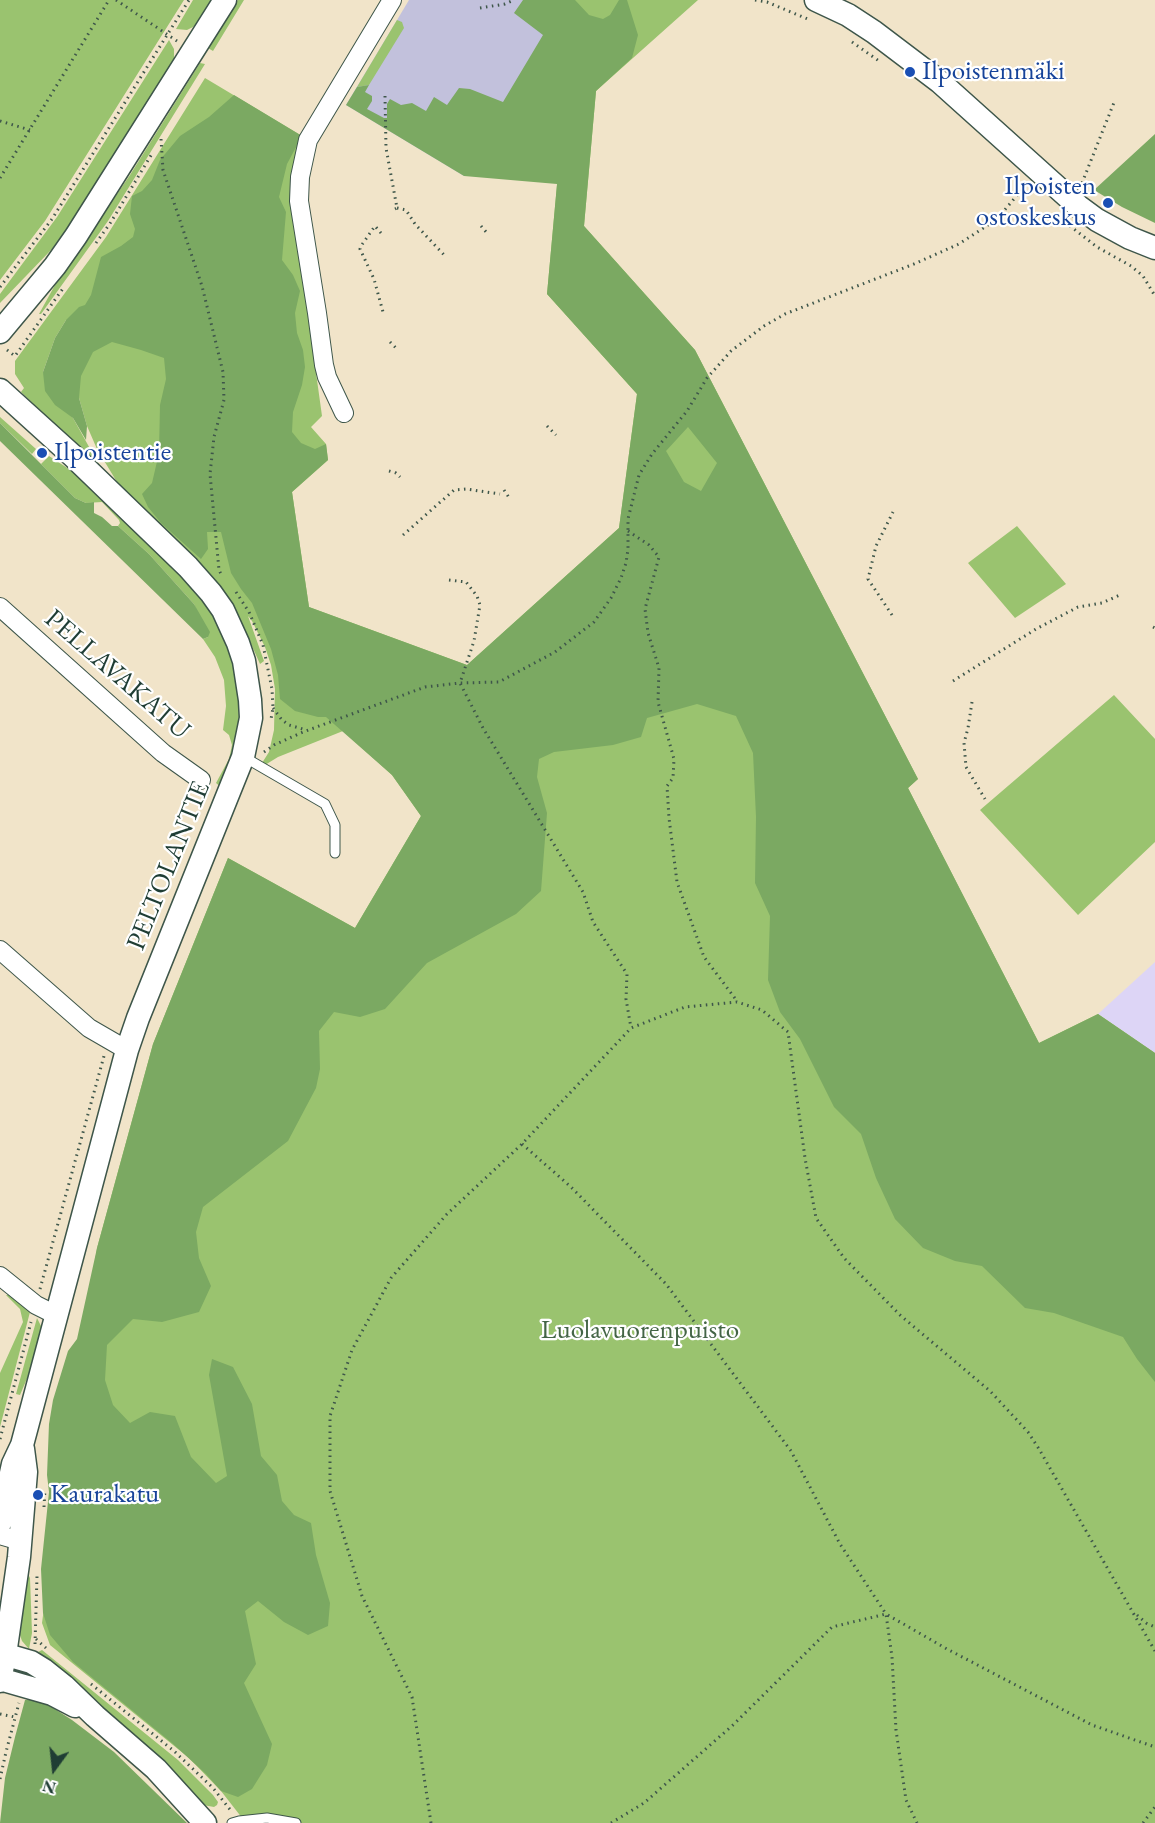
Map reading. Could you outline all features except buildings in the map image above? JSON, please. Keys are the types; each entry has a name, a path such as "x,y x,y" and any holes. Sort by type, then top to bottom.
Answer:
{"street":[{"path":"0,332 55,266 76,236 225,0"},
{"path":"344,413 327,377 324,365 299,201 300,177 308,140 392,0"},
{"path":"814,10 848,15 874,32 940,82 1078,206 1097,220 1130,238 1155,248"},
{"name":"PELTOLANTIE","path":"0,390 73,456 188,567 201,580 222,610 244,661 254,758 138,1018 127,1050 22,1445 13,1464 0,1523"},
{"name":"PELLAVAKATU","path":"0,607 163,753 201,780"},
{"path":"0,950 89,1028 127,1050"},
{"path":"0,1276 36,1305 56,1315"},
{"name":"PELTOLANTIE","path":"0,1680 10,1538 26,1472 22,1445"},
{"path":"3,1654 39,1655 44,1670 156,1769 205,1823"},
{"path":"0,1680 52,1694 95,1716"}],"lane":[{"path":"254,758 325,804 335,825 335,853"},
{"path":"235,1822 267,1818 296,1823"}],"path":[{"path":"0,178 109,0"},
{"path":"116,0 193,52"},
{"path":"0,287 52,219 189,0"},
{"path":"480,8 505,4 514,0"},
{"path":"755,0 814,10"},
{"path":"852,42 880,62"},
{"path":"385,96 386,148 396,208 406,210 415,224 446,257"},
{"path":"1082,183 1115,100"},
{"path":"0,122 30,130"},
{"path":"161,139 163,170 202,286 223,372 224,400 210,457 210,474 219,570 223,578"},
{"path":"254,758 274,745 308,730 425,687 460,683 490,683 508,678 555,652 594,622 611,598 621,578 628,549 629,511 639,475 652,454 687,411 707,378 731,351 764,326 785,314 959,244 997,219 1025,186 1017,179"},
{"path":"381,233 375,226 360,249 371,272 383,312"},
{"path":"481,226 487,233"},
{"path":"390,342 397,349"},
{"path":"547,426 556,435"},
{"path":"389,471 400,477"},
{"path":"403,535 454,490 466,489 500,494"},
{"path":"504,490 510,499"},
{"path":"892,615 868,579 876,546 893,512"},
{"path":"628,531 649,545 659,557 645,609 648,633 659,668 658,702 674,759 673,778 667,786 677,882 704,957 737,1002"},
{"path":"449,580 466,582 477,596 480,605 474,641 460,683 483,728 583,892 593,922 627,974 626,999 631,1028"},
{"path":"232,588 249,612 263,645 272,689 273,708 270,723"},
{"path":"952,681 1036,629 1078,608 1102,603 1122,594"},
{"path":"972,702 969,728 964,743 966,767 985,799"},
{"path":"273,708 289,725 308,730"},
{"path":"254,758 265,743"},
{"path":"431,1823 412,1697 362,1596 330,1491 330,1416 352,1350 391,1278 447,1214 522,1144 631,1028 685,1007 737,1002 762,1010 788,1032 805,1158 816,1218 844,1258 900,1315 990,1391 1028,1432 1155,1651"},
{"path":"522,1144 571,1187 666,1284 791,1451 840,1544 886,1614 892,1657 896,1730 906,1800 917,1823"},
{"path":"43,1516 45,1484"},
{"path":"37,1570 36,1639 39,1655"},
{"path":"1134,1612 1146,1623 1155,1627"},
{"path":"611,1823 644,1803 733,1725 832,1627 886,1614 1092,1725 1155,1748"},
{"path":"36,1639 39,1655"},
{"path":"84,1678 174,1751 213,1788 235,1822"},
{"path":"0,1779 24,1685"},
{"path":"0,1714 15,1717"},
{"path":"1143,1823 1155,1807"}],"shaded area":[{"path":"409,0 574,0 464,176 346,105"},
{"path":"1155,962 1155,1053 1098,1014"}],"green space":[{"path":"0,0 184,0 45,221 0,280"},
{"path":"193,0 212,0 198,23 187,30 176,29"},
{"path":"238,0 244,0 213,51 208,48"},
{"path":"523,0 575,0 589,15 603,19 610,15 619,0 627,0 638,35 632,58 596,91 584,226 695,350 918,779 908,788 1039,1043 1098,1014 1155,1053 1155,1382 1123,1337 1054,1313 1025,1308 982,1266 955,1261 923,1248 895,1219 876,1178 861,1134 834,1107 800,1039 780,1012 768,980 770,916 755,883 756,817 753,753 736,716 697,704 647,718 641,737 613,745 554,752 539,759 537,777 547,813 541,891 516,914 427,963 385,1009 360,1017 334,1012 319,1031 320,1069 316,1088 288,1141 203,1207 196,1232 199,1258 211,1286 199,1312 162,1322 133,1319 107,1345 105,1380 113,1405 130,1423 150,1412 175,1416 191,1457 216,1483 227,1476 209,1375 212,1359 233,1367 252,1404 261,1456 277,1475 282,1501 294,1515 311,1523 316,1555 330,1603 328,1626 308,1635 284,1622 258,1601 245,1611 256,1664 244,1683 272,1744 267,1765 252,1789 238,1797 221,1791 172,1743 73,1662 50,1635 43,1613 41,1569 49,1492 47,1475 49,1424 53,1400 68,1351 77,1339 97,1248 153,1044 228,858 355,928 421,816 392,775 326,717 295,711 280,699 278,675 271,649 252,603 231,573 221,532 207,532 208,549 201,559 161,523 148,507 142,494 152,483 159,453 160,405 166,379 164,358 112,342 93,352 81,376 79,398 87,426 86,440 73,418 55,405 45,391 43,372 55,338 66,320 79,307 85,305 91,295 101,257 133,237 135,229 130,214 132,196 142,191 152,180 160,160 180,136 209,117 234,95 302,136 287,164 279,197 286,212 282,260 293,275 300,291 295,313 305,367 293,412 292,432 301,443 315,449 326,444 328,460 292,492 309,607 467,665 619,528 637,394 547,294 557,184 464,176 346,105 357,87 369,85 365,92 372,96 372,101 367,109 384,118 387,118 387,104 390,99 401,105 412,103 426,111 434,97 447,105 459,88 470,89 503,102 543,35 514,13","holes":["688,427 717,463 701,491 684,482 666,451"]},
{"name":"Luolavuorenpuisto","path":"574,0 698,0 596,91 584,226 695,350 918,779 908,788 1039,1043 1098,1014 1155,1053 1155,1823 246,1823 221,1791 189,1758 50,1645 42,1623 97,1248 153,1044 228,858 355,928 421,816 392,775 343,731 278,757 265,765 262,763 269,752 274,730 275,689 265,647 252,621 248,616 264,661 260,664 235,608 226,594 21,392 24,388 15,374 15,361 106,237 205,78 302,136 292,200 322,416 311,427 326,444 328,460 292,492 309,607 467,665 619,528 637,394 547,294","holes":["66,320 79,398 97,449 120,487 98,463 73,418 43,372 55,338"]},
{"path":"397,20 402,22 404,28 369,85 357,87"},
{"path":"169,40 174,49 174,60 71,223 52,249 0,303 0,294 57,217"},
{"path":"200,63 205,64 108,221 39,314 55,285 130,175"},
{"path":"1155,134 1155,223 1094,190"},
{"path":"0,417 36,449 32,454 0,423"},
{"path":"0,423 75,498 86,503 94,502 94,513 112,526 118,526 149,554 194,604 210,632 208,637 203,639 0,441"},
{"path":"49,456 78,475 193,586 209,607 224,636 237,679 239,718 237,743 222,788 216,783 229,759 232,745 229,735 223,730 226,706 224,680 215,657 203,639 208,637 194,604 149,554 118,526 119,520 102,502 86,503 75,498 41,464"},
{"path":"1017,526 1066,584 1015,618 968,563"},
{"path":"1114,695 1155,739 1155,842 1078,915 980,810"},
{"path":"6,1295 10,1295 30,1312 0,1427 0,1373 23,1322 20,1309"},
{"path":"37,1318 42,1333 34,1362 20,1395 16,1394"},
{"path":"23,1573 28,1574 30,1578 32,1633 29,1649 22,1641 19,1632"},
{"path":"42,1650 178,1760 213,1795 218,1802 217,1805 214,1807 203,1805 37,1656"},
{"path":"34,1699 47,1704 72,1720 114,1752 187,1823 0,1823 5,1778 25,1700"}],"place":[{"name":"Ilpoistenmäki","path":"910,72"},
{"name":"Ilpoisten ostoskeskus","path":"1108,203"},
{"name":"Ilpoistentie","path":"42,453"},
{"name":"Kaurakatu","path":"38,1495"}]}
